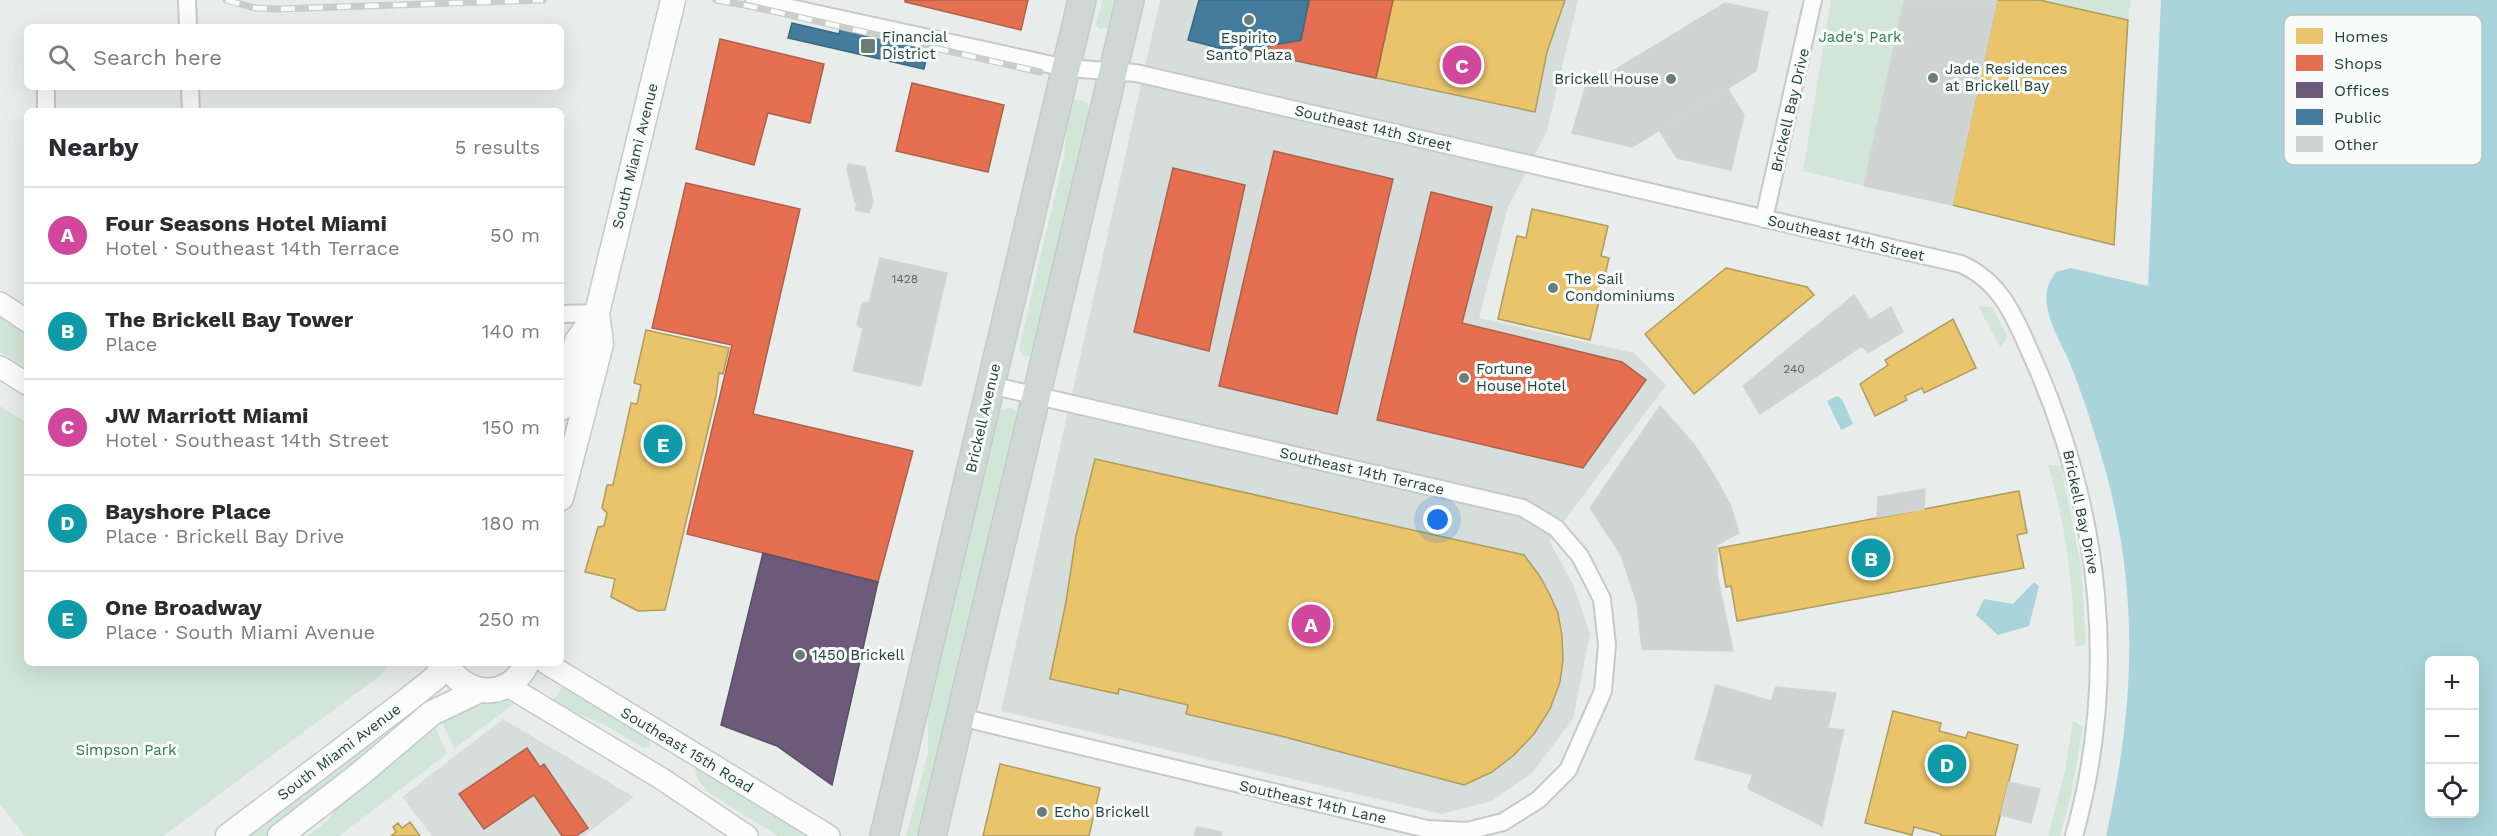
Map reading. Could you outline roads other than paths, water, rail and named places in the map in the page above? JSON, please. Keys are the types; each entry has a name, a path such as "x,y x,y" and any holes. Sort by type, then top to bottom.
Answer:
{"main road":[{"name":"South Miami Avenue","path":"564,486 601,344 597,313 673,0"},
{"name":"Brickell Avenue","path":"884,836 1082,0"},
{"path":"932,836 1130,0"},
{"name":"South Miami Avenue","path":"564,395 577,341 597,313"},
{"name":"South Miami Avenue","path":"228,836 405,702 435,678 444,666"},
{"path":"448,666 459,681 480,690"},
{"path":"508,686 522,673 526,666"},
{"name":"South Miami Avenue","path":"280,836 360,774 432,713 480,690 489,691 508,686"}],"street":[{"path":"187,0 188,24"},
{"name":"Southeast 14th Street","path":"754,0 1066,68 1136,73 1961,264 1986,278"},
{"name":"Brickell Bay Drive","path":"1764,219 1813,0"},
{"path":"46,90 46,108"},
{"path":"190,90 190,108"},
{"name":"Brickell Bay Drive","path":"1986,278 1999,293 2017,323 2053,404 2078,482 2092,553 2098,642 2096,729 2083,803 2074,836"},
{"path":"0,303 24,319"},
{"path":"564,314 597,313"},
{"path":"0,367 24,382"},
{"name":"Southeast 14th Terrace","path":"990,385 1523,508 1556,528 1580,556 1602,598 1607,645 1603,691"},
{"name":"Southeast 15th Road","path":"551,666 829,836"},
{"path":"508,686 662,779 747,836"},
{"name":"Southeast 14th Lane","path":"960,717 1427,829 1467,831 1503,822 1538,800 1568,770 1603,691"}],"water":[{"path":"2161,0 2497,0 2497,836 2106,836 2117,783 2128,681 2129,631 2126,582 2119,532 2108,481 2079,386 2056,334 2047,306 2046,297 2049,284 2056,272 2071,268 2148,286"},
{"path":"1837,396 1842,399 1853,424 1841,430 1827,401"},
{"path":"2034,582 2039,586 2029,626 1998,635 1976,615 1984,599 2013,604"}],"railway":[{"path":"226,0 255,8 278,9 543,0"},
{"path":"716,0 1040,72"}],"place":[{"name":"Espirito Santo Plaza","path":"1249,20"},
{"name":"Financial District","path":"868,46"},
{"name":"JW Marriott Miami","path":"1462,65"},
{"name":"Jade Residences at Brickell Bay","path":"1933,78"},
{"name":"Brickell House","path":"1671,79"},
{"name":"The Sail Condominiums","path":"1553,288"},
{"name":"Fortune House Hotel","path":"1464,378"},
{"name":"One Broadway","path":"663,444"},
{"name":"The Brickell Bay Tower","path":"1871,558"},
{"name":"Four Seasons Hotel Miami","path":"1311,624"},
{"name":"1450 Brickell","path":"800,655"},
{"name":"Bayshore Place","path":"1947,764"},
{"name":"Echo Brickell","path":"1042,812"}],"park label":[{"name":"Jade's Park","path":"1860,37"},
{"name":"Simpson Park","path":"126,750"}]}
